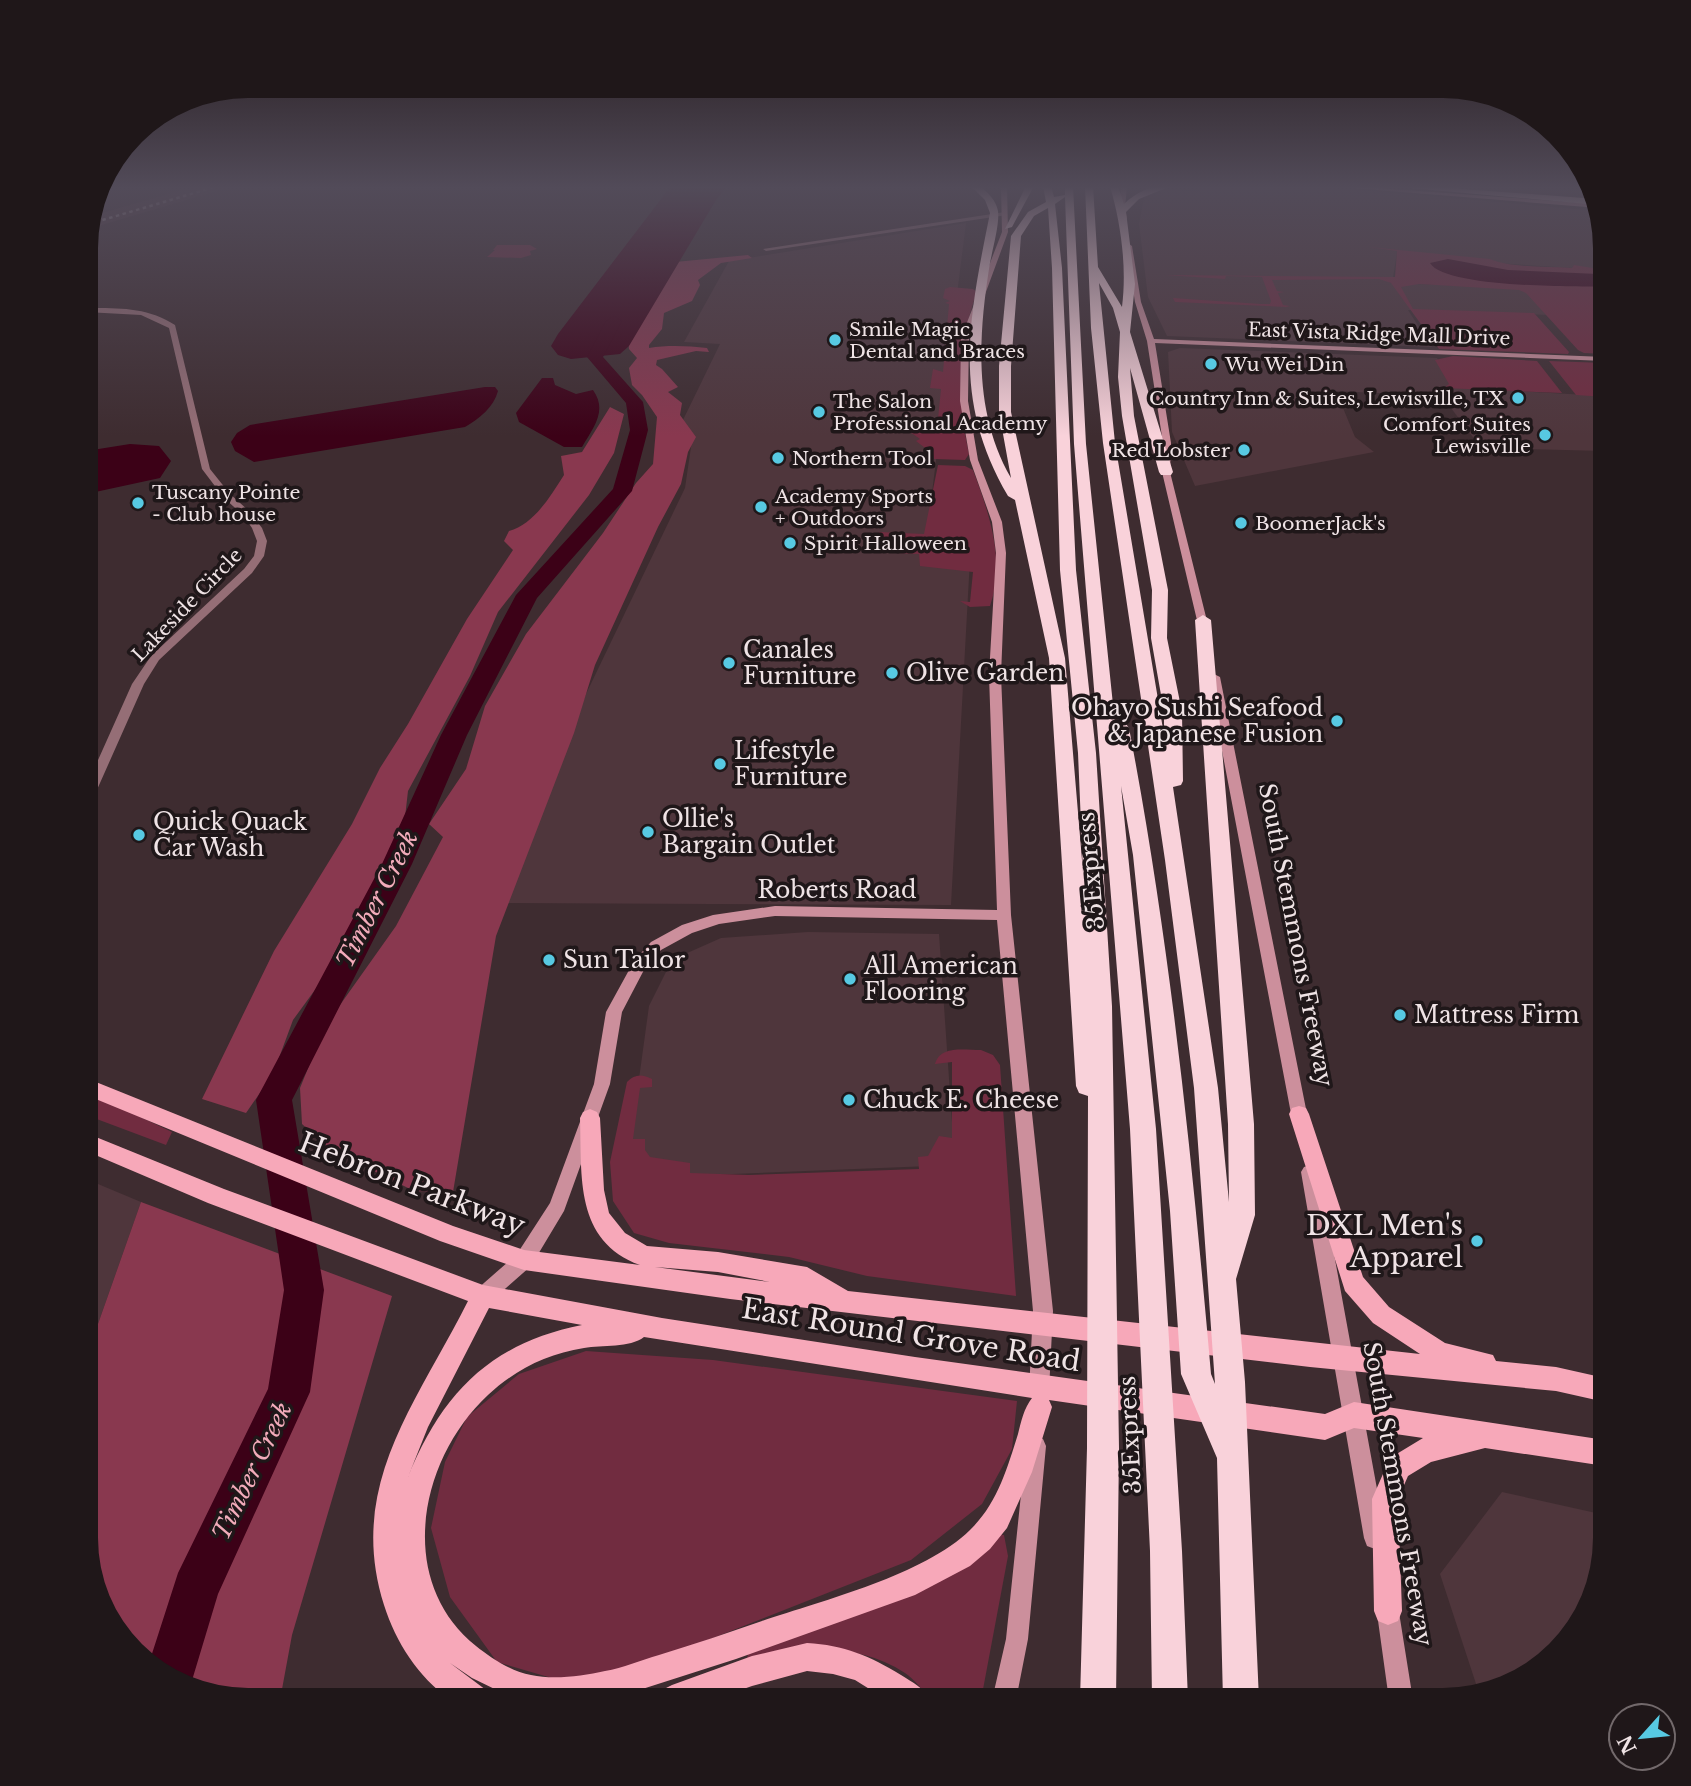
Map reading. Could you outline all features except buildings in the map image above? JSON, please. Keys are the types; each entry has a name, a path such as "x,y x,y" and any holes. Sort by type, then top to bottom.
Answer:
{"highway":[{"path":"985,269 976,337 980,413 988,443 1025,512"},
{"path":"1014,269 1005,366 1005,412 1057,658 1103,1287"},
{"path":"1058,269 1068,570 1087,753 1097,906 1103,1287 1098,1688"},
{"name":"35Express","path":"1073,269 1080,444 1104,681 1143,1129 1167,1551"},
{"path":"1093,269 1096,328 1109,443 1175,860 1206,1088 1222,1281 1241,1688"},
{"path":"1095,269 1118,309 1167,472"},
{"path":"1128,269 1130,284 1123,359 1128,416 1160,590 1159,638 1173,712 1175,860"},
{"path":"1203,620 1241,1124 1242,1215 1222,1281"},
{"path":"1104,681 1116,701 1143,855 1183,1211 1196,1374 1232,1459"},
{"path":"1159,1688 1167,1551"},
{"path":"1167,1551 1170,1688"}],"main road":[{"path":"991,269 965,338 964,401 974,460 997,522 1001,553 995,675 1004,915 1044,1311 1027,1557 1017,1639 1007,1688"},
{"name":"South Stemmons Freeway","path":"1132,269 1138,302 1151,341 1167,443 1167,472 1203,620 1299,1114 1354,1415 1399,1688"},
{"name":"East Vista Ridge Mall Drive","path":"1151,341 1593,359"},
{"name":"Roberts Road","path":"483,1296 524,1260 558,1206 602,1084 614,1012 639,965 656,946 687,929 718,919 775,911 1004,915"},
{"name":"Hebron Parkway","path":"98,1091 448,1234 524,1260 730,1288"},
{"path":"1299,1114 1353,1283 1381,1315 1440,1353 1556,1379"},
{"path":"590,1118 593,1190 599,1217 617,1240 643,1256 718,1262 807,1278 844,1301"},
{"path":"98,1147 425,1277 483,1296 662,1329"},
{"name":"East Round Grove Road","path":"730,1288 1343,1359 1556,1379 1593,1387"},
{"path":"460,1688 442,1675 422,1653 406,1627 389,1575 386,1519 393,1478 407,1438 483,1296"},
{"path":"526,1688 480,1667 459,1652 442,1633 428,1611 418,1588 410,1536 412,1510 422,1472 438,1438 467,1398 485,1381 524,1354 567,1338 662,1329"},
{"name":"East Round Grove Road","path":"662,1329 915,1369 1325,1427 1354,1415"},
{"path":"584,1688 601,1687 721,1651 920,1577 957,1559 987,1532 1011,1492 1039,1407"},
{"path":"1354,1415 1593,1451"},
{"path":"1388,1611 1385,1499 1399,1467 1426,1450 1488,1435"},
{"path":"705,1688 752,1671 807,1657 833,1659 861,1667 895,1688"}],"street":[{"name":"Lakeside Circle","path":"98,310 150,314 172,327 206,469 227,496 246,513 257,528 262,541 259,556 248,571 155,658 138,684 98,774"}],"shaded area":[{"path":"607,269 675,269 629,346 620,354 571,359 558,355 551,346"},
{"path":"671,269 712,269 698,280 700,285 692,301 664,313 662,329 649,345 649,348 707,348 709,352 696,351 657,360 656,365 678,387 668,392 682,403 680,415 696,437 688,452 681,484 658,527 595,665 574,733 496,936 453,1192 414,1191 330,1149 302,1124 300,1088 335,1012 396,926 443,837 429,824 466,769 485,706 526,634 603,533 636,483 653,464 657,417 632,385 629,368 637,358 629,349 628,339"},
{"path":"724,269 960,269 924,556 970,559 951,905 505,903 586,694 685,488 692,440 683,420 720,344 684,342"},
{"path":"1145,269 1394,269 1393,278 1387,279 1390,283 1525,288 1549,315 1408,310 1432,347 1167,336 1148,297"},
{"path":"1396,269 1593,269 1593,353 1578,350 1526,293 1519,290 1419,284 1401,287 1413,309 1534,313 1568,354 1439,349 1391,283 1379,279 1272,280 1277,291 1284,292 1278,293 1283,305 1290,306 1286,307 1175,302 1173,298 1261,304 1270,304 1271,301 1262,277 1226,276 1225,279 1165,275 1395,277"},
{"path":"1439,269 1504,269 1593,274 1593,287 1512,284 1459,277"},
{"path":"945,289 973,289 977,292 966,332 961,372 962,412 969,454 965,460 934,459 933,454 916,441 920,439 906,429 938,419 941,389 930,388 933,369 943,372 949,304 945,303 950,301 943,298"},
{"path":"1180,348 1437,358 1451,385 1447,387 1593,395 1593,451 1481,448 1442,396 1336,391 1355,437 1374,452 1195,486 1172,432 1168,352"},
{"path":"1453,356 1537,361 1562,393 1444,388 1449,384 1435,360"},
{"path":"1549,361 1593,363 1593,396 1576,395"},
{"path":"542,378 553,378 555,385 576,394 593,390 599,412 582,447 564,447 519,422 516,413"},
{"path":"495,387 498,391 496,397 485,412 465,427 254,462 235,451 231,442 237,433 250,425"},
{"path":"610,407 624,414 614,453 589,495 498,612 470,676 408,791 404,826 386,871 328,972 293,1020 273,1074 246,1113 202,1099 274,951 352,824 380,768 467,619 513,550 504,541 509,531 526,522 541,509 564,475 561,456 582,452"},
{"path":"130,444 159,446 171,461 160,478 98,491 98,449"},
{"path":"938,465 965,466 973,470 990,520 996,555 995,589 990,606 970,607 960,601 970,602 973,572 920,566 919,554 874,552 879,532 924,534"},
{"path":"808,932 939,934 955,1165 684,1176 628,1159 649,1006 666,972 685,954 721,938"},
{"path":"981,1050 993,1055 1000,1065 1016,1296 867,1276 789,1257 669,1243 634,1233 613,1201 610,1162 627,1082 636,1076 652,1079 652,1087 640,1088 633,1139 645,1139 645,1150 650,1157 690,1163 690,1173 749,1175 919,1169 918,1157 928,1156 939,1136 952,1138 952,1062 935,1064 938,1058 947,1051"},
{"path":"98,1097 172,1132 166,1145 98,1120"},
{"path":"98,1184 141,1202 98,1324"},
{"path":"141,1202 392,1296 292,1635 282,1688 228,1687 190,1677 156,1657 142,1644 113,1605 101,1568 98,1548 98,1324"},
{"path":"586,1351 713,1360 1017,1401 1012,1449 982,1504 911,1560 652,1662 562,1681 497,1662 450,1597 431,1528 445,1462 467,1417 519,1374"},
{"path":"1502,1492 1593,1512 1592,1558 1582,1596 1573,1613 1562,1630 1542,1651 1527,1663 1501,1677 1476,1684 1440,1574"},
{"path":"997,1534 1004,1535 1008,1556 983,1688 921,1688 905,1673 886,1663 848,1652 808,1651 747,1659 748,1654"}],"waterway":[{"name":"Timber Creek","path":"172,1667 195,1590 289,1392 304,1290 274,1100 397,864 454,735 527,595 622,491 639,430 634,402 595,357 614,321"}],"place":[{"name":"Smile Magic Dental and Braces","path":"835,340"},
{"name":"Wu Wei Din","path":"1211,364"},
{"name":"Country Inn & Suites, Lewisville, TX","path":"1518,398"},
{"name":"The Salon Professional Academy","path":"819,412"},
{"name":"Comfort Suites Lewisville","path":"1545,435"},
{"name":"Red Lobster","path":"1244,450"},
{"name":"Northern Tool","path":"778,458"},
{"name":"Tuscany Pointe - Club house","path":"138,503"},
{"name":"Academy Sports + Outdoors","path":"761,507"},
{"name":"BoomerJack's","path":"1241,523"},
{"name":"Spirit Halloween","path":"790,543"},
{"name":"Canales Furniture","path":"729,663"},
{"name":"Olive Garden","path":"892,673"},
{"name":"Ohayo Sushi Seafood & Japanese Fusion","path":"1337,721"},
{"name":"Lifestyle Furniture","path":"720,764"},
{"name":"Ollie's Bargain Outlet","path":"648,832"},
{"name":"Quick Quack Car Wash","path":"139,835"},
{"name":"Sun Tailor","path":"549,960"},
{"name":"All American Flooring","path":"850,979"},
{"name":"Mattress Firm","path":"1400,1015"},
{"name":"Chuck E. Cheese","path":"849,1100"},
{"name":"DXL Men's Apparel","path":"1477,1241"}]}
